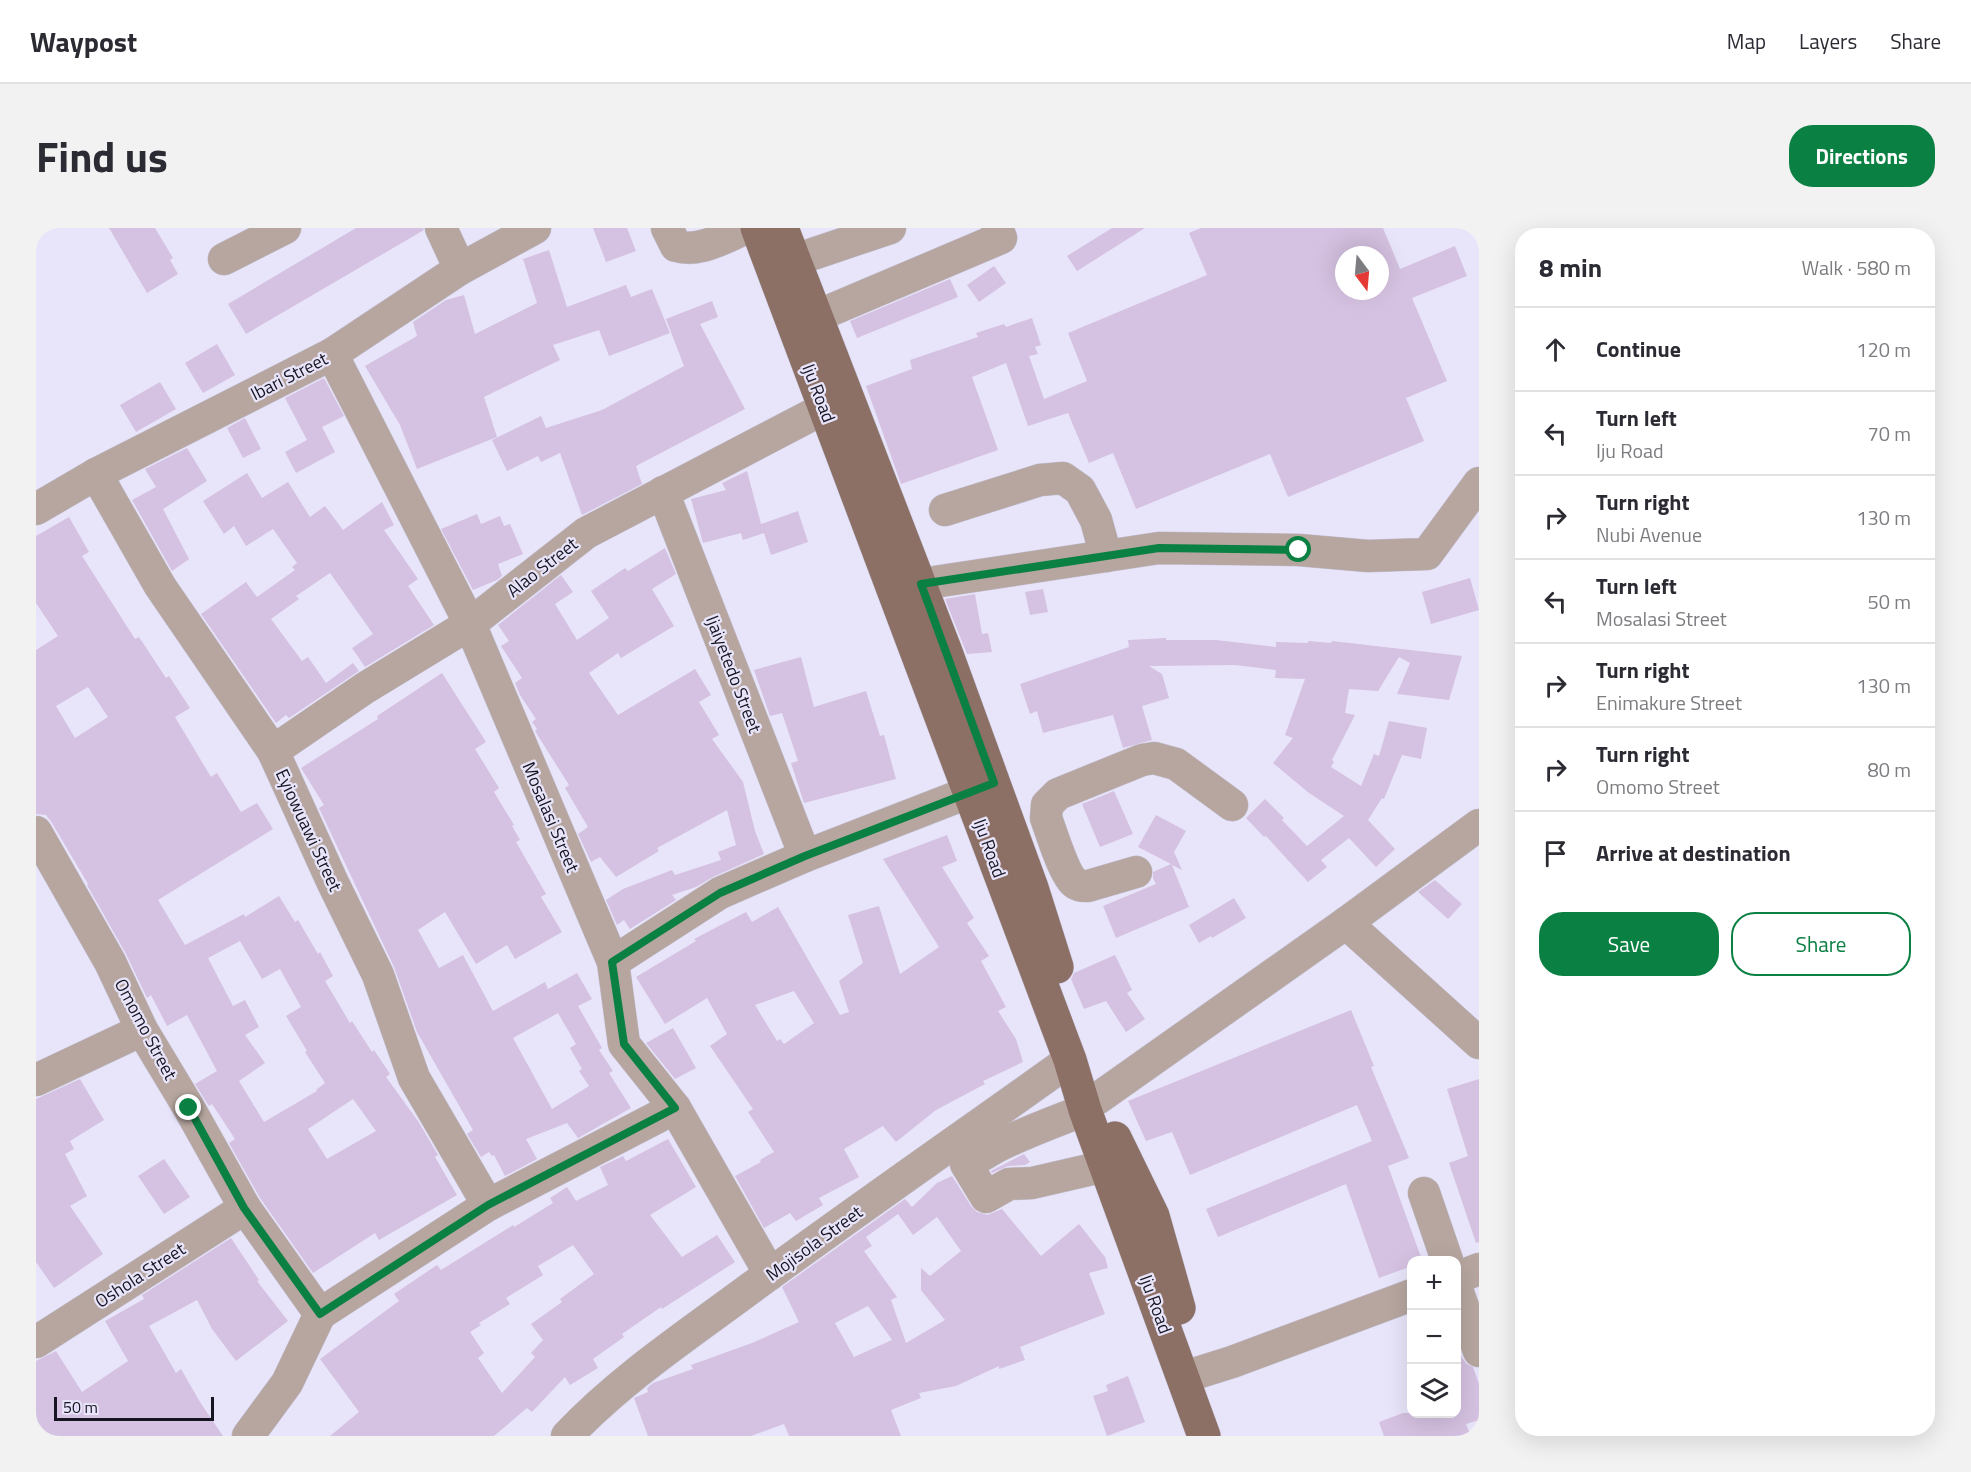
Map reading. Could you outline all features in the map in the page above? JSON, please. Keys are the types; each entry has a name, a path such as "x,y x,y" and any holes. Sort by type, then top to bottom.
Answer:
{"main road":[{"name":"Iju Road","path":"783,228 921,584 982,788 1070,1060 1091,1105 1153,1216 1217,1436"},
{"name":"Iju Road","path":"740,230 825,408 982,788 1032,888 1106,1166 1204,1436"}],"street":[{"path":"224,259 285,228"},
{"path":"441,228 460,269"},
{"name":"Ibari Street","path":"36,509 96,474 332,354 460,269 535,228"},
{"path":"667,228 676,246 688,249 740,230"},
{"path":"795,260 890,228"},
{"path":"817,315 1001,238 997,228"},
{"name":"Mosalasi Street","path":"332,354 470,624 612,962 624,1044 675,1108 770,1274"},
{"name":"Alao Street","path":"273,750 365,688 470,624 586,533 825,408"},
{"name":"Eyiowuawi Street","path":"96,474 160,586 273,750 332,881 378,975 414,1078 488,1205"},
{"path":"945,510 1040,480 1063,478 1080,490 1096,520 1106,556"},
{"path":"921,584 1159,548 1299,550 1368,556 1427,554 1479,483"},
{"name":"Ijaiyetedo Street","path":"663,492 805,856"},
{"path":"1136,872 1088,886 1077,885 1067,874 1048,824 1046,812 1050,800 1065,790 1142,760 1161,758 1184,769 1232,805"},
{"path":"612,962 720,893 805,856 982,788"},
{"path":"1106,1166 1032,1183 1009,1184 986,1197 966,1164 1039,1127 1091,1105 1479,825"},
{"name":"Omomo Street","path":"36,832 110,962 142,1030 189,1108 244,1208 320,1314"},
{"path":"1032,888 1067,874"},
{"path":"1346,923 1479,1042"},
{"path":"36,1080 142,1030"},
{"name":"Mojisola Street","path":"567,1436 593,1409 639,1371 770,1274 1070,1060"},
{"path":"248,1436 287,1383 320,1314 488,1205 675,1108"},
{"path":"1424,1193 1446,1256"},
{"name":"Oshola Street","path":"36,1341 244,1208"},
{"path":"1461,1276 1479,1269"},
{"path":"1197,1372 1232,1362 1407,1296"},
{"path":"1461,1301 1479,1351"}],"building":[{"path":"109,228 155,228 173,258 170,260 178,274 147,293"},
{"path":"356,228 423,228 424,230 246,334 228,304"},
{"path":"593,228 627,228 636,251 606,262"},
{"path":"1112,228 1145,228 1077,271 1067,256"},
{"path":"1201,228 1383,228 1400,269 1455,246 1467,276 1412,298 1447,381 1406,398 1424,441 1288,497 1270,454 1136,509 1113,453 1089,463 1068,413 1028,426 1006,363 972,377 998,450 901,484 866,386 912,369 910,360 978,337 976,333 1004,324 1006,327 1032,318 1041,345 1035,347 1038,354 1029,356 1044,399 1087,381 1068,333 1207,275 1189,233"},
{"path":"549,250 567,307 626,285 631,297 652,289 670,333 609,356 599,330 553,345 560,360 484,397 497,437 417,469 400,425 365,366 417,336 413,322 446,300 464,295 475,334 537,303 523,259"},
{"path":"994,266 1006,283 979,302 967,285"},
{"path":"950,279 958,297 857,338 850,321"},
{"path":"712,301 718,317 700,324 745,409 636,466 642,484 582,515 560,453 541,462 538,456 507,471 492,440 541,416 546,428 602,410 684,366 666,319"},
{"path":"217,344 235,375 203,393 185,363"},
{"path":"324,378 344,416 322,427 335,452 296,473 285,452 307,440 285,398"},
{"path":"160,382 176,409 136,432 120,405"},
{"path":"245,418 261,449 243,458 227,428"},
{"path":"187,448 207,481 163,509 189,559 172,571 132,500 156,487 145,469"},
{"path":"747,471 761,524 798,511 808,542 771,555 764,533 743,540 741,533 703,543 691,499 726,490 722,483"},
{"path":"247,473 262,498 288,482 310,517 325,506 343,530 382,502 394,525 384,530 418,579 408,586 434,625 365,667 352,648 373,634 330,573 296,596 299,599 271,619 302,661 308,657 326,683 353,663 359,671 289,718 286,715 276,723 201,614 246,582 257,597 295,570 292,567 297,563 273,529 246,546 234,526 224,534 203,501"},
{"path":"477,514 481,524 500,516 504,526 510,524 523,554 498,564 502,576 473,590 441,529"},
{"path":"69,517 89,552 82,556 135,639 139,637 166,678 169,676 190,708 175,717 211,777 217,773 241,812 257,803 273,829 158,900 185,945 244,914 245,917 279,896 295,922 298,920 318,954 320,952 333,976 325,981 350,1023 352,1021 372,1052 374,1050 390,1074 386,1077 418,1121 438,1155 435,1157 457,1195 379,1240 375,1233 313,1273 260,1198 229,1143 235,1139 212,1104 209,1106 195,1084 217,1071 187,1015 167,1026 151,995 147,998 88,884 52,823 46,815 36,814 36,650 58,636 36,603 36,536","holes":["88,687 108,717 75,738 56,706","240,941 262,979 280,969 301,1007 286,1016 325,1083 317,1091 264,1122 239,1081 265,1063 245,1035 259,1027 245,1000 233,1006 208,958","353,1099 376,1131 327,1159 308,1129"]},
{"path":"665,548 676,574 652,589 674,626 621,658 618,653 589,673 618,715 695,669 711,695 699,702 719,735 712,739 743,782 755,831 764,854 696,887 672,895 676,900 630,929 624,920 617,925 606,900 623,889 672,870 675,875 721,860 718,852 736,845 727,810 657,848 659,851 616,877 600,857 591,862 578,834 588,827 565,788 569,785 535,731 537,729 532,722 536,719 515,683 522,678 501,646 509,641 498,625 561,575 573,592 555,604 577,640 609,618 591,591 625,568 628,571"},
{"path":"1470,578 1479,610 1431,624 1422,592"},
{"path":"1043,589 1048,612 1030,615 1025,592"},
{"path":"975,594 982,634 988,633 992,652 967,654 945,599"},
{"path":"1166,638 1166,640 1216,640 1276,647 1276,642 1331,643 1332,641 1462,656 1449,700 1397,694 1410,663 1399,657 1378,691 1349,689 1345,713 1355,715 1332,760 1334,762 1331,767 1361,786 1374,754 1379,756 1389,721 1427,728 1421,759 1402,755 1384,799 1382,798 1368,820 1395,849 1376,867 1349,838 1321,860 1327,867 1308,882 1266,836 1264,837 1246,818 1265,799 1307,846 1344,816 1309,793 1273,763 1293,738 1285,735 1305,679 1275,678 1276,670 1235,665 1149,666 1162,674 1169,698 1142,706 1152,740 1123,748 1113,715 1043,733 1037,711 1030,714 1020,684 1129,647 1128,640"},
{"path":"801,657 814,707 866,691 880,736 884,735 896,779 804,803 791,763 798,761 782,713 770,716 754,670"},
{"path":"442,673 486,742 475,749 499,788 494,792 514,825 512,826 520,840 516,842 546,894 541,897 562,932 515,959 507,945 476,964 445,912 418,930 439,968 463,955 493,1011 545,982 548,989 577,973 592,999 578,1006 602,1048 599,1050 613,1071 609,1073 631,1108 578,1138 567,1123 526,1139 537,1159 505,1176 494,1155 492,1156 489,1152 481,1157 467,1134 473,1130 417,1032 394,967 319,808 324,805 301,768 378,719 377,716","holes":["558,1013 576,1044 570,1048 582,1069 579,1071 589,1086 552,1109 513,1038"]},
{"path":"1114,791 1133,834 1100,847 1082,804"},
{"path":"1156,815 1186,831 1174,852 1182,870 1172,865 1189,907 1116,938 1103,906 1156,884 1153,872 1171,864 1138,847"},
{"path":"947,835 957,861 942,867 974,918 967,923 989,956 981,961 1006,1007 998,1011 1016,1039 1023,1062 983,1081 985,1084 936,1110 896,1142 883,1126 844,1149 859,1177 819,1198 823,1205 796,1221 790,1213 764,1228 735,1176 774,1152 748,1112 753,1109 710,1046 727,1034 707,998 665,1024 636,977 696,941 694,939 746,912 752,922 778,907 840,1015 849,1012 839,981 863,963 848,915 879,906 900,974 939,947 883,859","holes":["794,991 814,1023 784,1044 780,1039 777,1041 755,1005"]},
{"path":"1435,880 1462,904 1448,919 1418,892"},
{"path":"1234,898 1246,918 1199,943 1189,925"},
{"path":"1115,955 1132,990 1127,993 1145,1019 1126,1032 1106,1001 1084,1009 1071,979 1074,973"},
{"path":"1351,1010 1374,1066 1371,1067 1409,1158 1388,1166 1421,1256 1407,1256 1407,1268 1379,1278 1346,1184 1218,1237 1206,1209 1372,1141 1357,1105 1190,1175 1172,1132 1146,1141 1128,1101"},
{"path":"673,1028 696,1068 675,1079 646,1043"},
{"path":"80,1079 104,1120 70,1141 74,1149 65,1154 87,1196 70,1206 103,1254 54,1288 36,1262 36,1099"},
{"path":"1479,1079 1479,1242 1476,1243 1449,1163 1468,1156 1447,1089"},
{"path":"668,1139 696,1187 650,1215 682,1257 717,1235 735,1262 662,1309 661,1307 622,1334 624,1337 593,1359 598,1368 570,1385 565,1377 532,1412 527,1408 494,1436 330,1436 359,1412 320,1359 399,1301 394,1294 437,1265 441,1270 513,1225 514,1227 553,1203 550,1198 567,1187 576,1201 608,1185 600,1167 623,1156 626,1161","holes":["573,1245 594,1274 560,1299 562,1302 531,1324 543,1340 531,1353 535,1357 502,1393 478,1358 484,1353 470,1332 481,1325 479,1323 510,1304 506,1298 543,1275 538,1266"]},
{"path":"1024,1154 1030,1162 1025,1165 1008,1166 992,1173 991,1171"},
{"path":"164,1159 190,1197 164,1214 138,1176"},
{"path":"952,1176 977,1212 987,1215 1002,1209 1041,1256 1079,1224 1105,1257 1108,1268 1089,1273 1105,1314 1020,1347 1025,1360 999,1369 999,1366 956,1386 919,1393 921,1398 891,1410 901,1436 789,1436 784,1424 751,1436 648,1436 634,1398 648,1392 647,1388 653,1383 693,1369 691,1365 752,1343 799,1322 782,1287 905,1199 912,1207 937,1183","holes":["898,1214 913,1235 937,1217 961,1251 930,1276 921,1268 921,1290 945,1320 906,1343 891,1300 897,1297 864,1251 872,1246 866,1237","868,1306 892,1340 854,1357 835,1323"]},
{"path":"231,1238 259,1280 257,1281 288,1321 236,1361 212,1329 197,1300 149,1326 176,1373 181,1369 223,1436 36,1436 36,1361 56,1351 82,1392 128,1361 105,1321 144,1299 142,1295"},
{"path":"1461,1355 1467,1364 1473,1367 1479,1384 1479,1420 1466,1424 1471,1436 1384,1436 1379,1422 1407,1413 1407,1418 1461,1418"},
{"path":"1128,1376 1145,1422 1107,1436 1093,1396 1108,1391 1106,1385"}],"route":[{"path":"189,1108 244,1208 320,1314 488,1205 675,1108 624,1044 612,962 720,893 805,856 994,783 921,584 1159,548 1299,550"}]}
